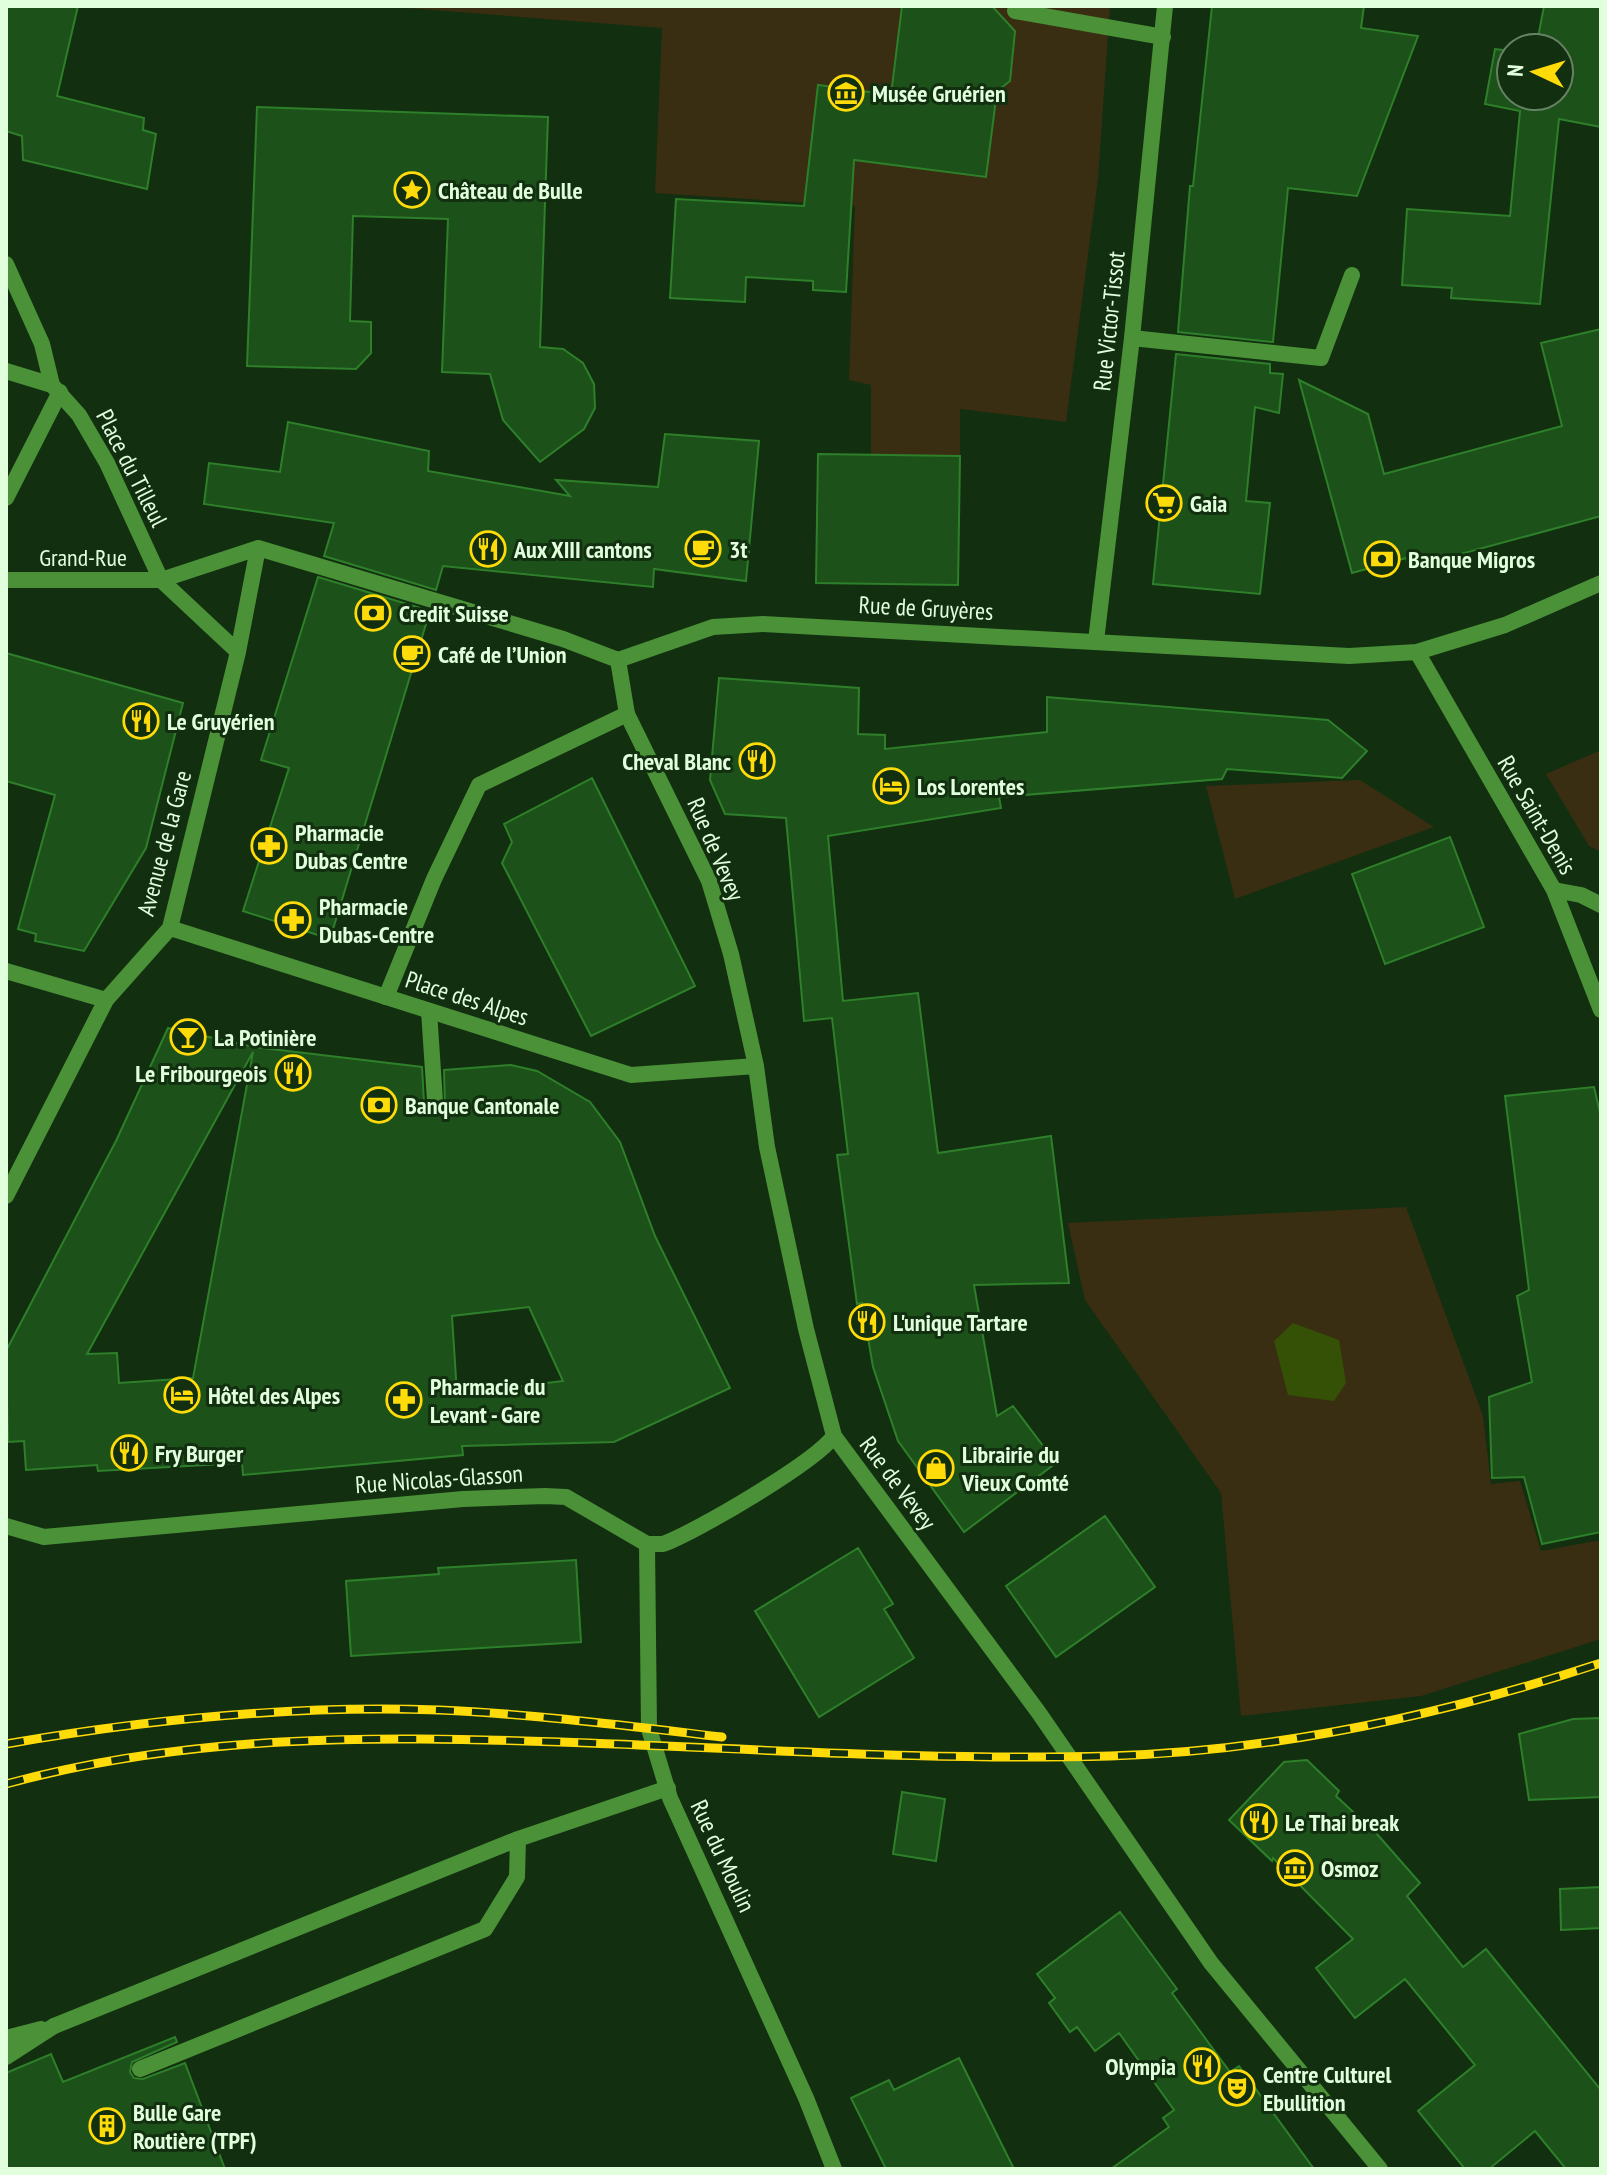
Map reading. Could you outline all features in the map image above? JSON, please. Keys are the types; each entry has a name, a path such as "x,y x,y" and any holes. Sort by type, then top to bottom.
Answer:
{"street":[{"name":"Rue Victor-Tissot","path":"1096,641 1132,338 1165,6"},
{"path":"1015,11 1163,37"},
{"path":"6,264 42,344 56,389 6,498"},
{"path":"1132,338 1321,358 1352,275"},
{"path":"6,371 56,389"},
{"name":"Place du Tilleul","path":"56,389 79,415 107,463 161,580 238,652"},
{"path":"238,652 258,548"},
{"path":"161,580 258,548 563,639 618,660"},
{"name":"Grand-Rue","path":"6,580 161,580"},
{"name":"Rue de Gruyères","path":"618,660 713,627 763,624 1349,656 1417,652 1505,625 1601,583"},
{"name":"Avenue de la Gare","path":"6,1196 106,1000 170,928 238,652"},
{"name":"Rue Saint-Denis","path":"1417,652 1554,890 1601,1010"},
{"name":"Rue de Vevey","path":"618,660 627,714 709,881 731,954 756,1066 767,1147 806,1329 834,1436 1039,1713 1211,1963 1380,2169"},
{"path":"386,997 434,879 479,785 627,714"},
{"path":"1554,890 1581,895 1601,905"},
{"name":"Place des Alpes","path":"170,928 631,1075 756,1066"},
{"path":"6,971 106,1000"},
{"path":"429,1011 435,1101"},
{"path":"647,1544 674,1540 792,1471 825,1448 834,1436"},
{"name":"Rue Nicolas-Glasson","path":"6,1526 44,1537 463,1499 545,1496 566,1497 647,1544"},
{"name":"Rue du Moulin","path":"647,1544 649,1729 668,1788 828,2148 834,2169"},
{"path":"6,2038 54,2026 518,1839 668,1788"},
{"path":"140,2069 485,1929 517,1877 518,1839"},
{"path":"6,2057 54,2026"},
{"path":"828,2148 843,2169"}],"shaded area":[{"path":"382,6 1110,6 1098,179 1066,422 960,409 960,456 871,455 871,385 849,380 855,206 655,193 662,28"},
{"path":"1601,750 1601,852 1589,846 1546,774"},
{"path":"1360,780 1434,827 1235,899 1206,786"},
{"path":"1406,1207 1483,1416 1491,1484 1520,1481 1541,1551 1601,1540 1601,1639 1421,1696 1241,1716 1221,1493 1085,1300 1068,1223"},
{"path":"1293,1323 1339,1340 1346,1383 1334,1401 1288,1395 1274,1341"}],"building":[{"path":"6,6 78,6 57,96 144,118 143,130 156,134 147,189 23,160 22,136 6,131"},
{"path":"902,6 992,6 1015,31 1010,81 997,91 986,177 854,160 846,292 813,290 813,281 746,277 745,302 670,298 676,199 804,206 818,85 891,95"},
{"path":"1212,6 1364,6 1361,28 1418,36 1357,196 1288,188 1273,342 1178,332 1190,186 1193,186"},
{"path":"1544,6 1601,6 1601,127 1559,119 1540,304 1451,298 1452,288 1402,285 1407,209 1510,216 1520,112 1575,112 1575,32 1539,32"},
{"path":"1495,49 1495,106 1485,104"},
{"path":"257,107 548,117 540,347 563,349 583,363 594,384 595,408 584,429 540,462 503,420 490,374 442,372 448,219 353,216 350,321 371,322 371,353 356,369 247,366"},
{"path":"1601,329 1601,516 1409,568 1406,558 1352,573 1299,380 1368,414 1384,474 1562,426 1541,343"},
{"path":"1176,354 1270,364 1270,373 1283,374 1279,413 1255,407 1246,501 1270,503 1260,594 1153,584"},
{"path":"288,422 429,451 428,471 570,496 556,480 658,487 665,434 759,441 746,581 654,569 653,587 443,566 436,590 324,556 334,523 204,504 209,463 280,472"},
{"path":"818,454 960,456 958,585 816,583"},
{"path":"318,577 430,611 330,939 243,911 289,768 261,760"},
{"path":"6,653 183,703 146,848 84,951 35,941 36,934 18,929 55,795 6,781"},
{"path":"719,678 859,688 858,734 885,735 885,749 1047,732 1047,697 1328,720 1367,751 1342,778 1227,769 1222,779 999,797 1001,808 828,836 843,1001 918,993 938,1153 1051,1136 1069,1283 974,1285 997,1416 1013,1406 1056,1463 964,1532 898,1441 873,1367 862,1303 857,1304 837,1155 848,1154 832,1018 804,1021 786,818 725,814 710,780"},
{"path":"592,778 695,986 591,1036 502,863 512,842 504,824"},
{"path":"1450,837 1484,927 1385,964 1352,874"},
{"path":"168,1028 254,1047 422,1067 424,1102 435,1112 445,1105 444,1070 511,1065 537,1071 590,1102 620,1142 655,1236 730,1388 614,1442 462,1446 463,1455 243,1475 242,1463 98,1471 97,1465 26,1470 24,1441 8,1442 6,1351 116,1141","holes":["253,1052 193,1378 119,1383 117,1353 87,1354","529,1307 563,1381 457,1394 452,1316"]},
{"path":"1594,1087 1601,1117 1601,1532 1542,1544 1524,1477 1492,1478 1489,1397 1532,1382 1517,1296 1529,1290 1505,1096"},
{"path":"1105,1516 1155,1587 1056,1657 1006,1586"},
{"path":"858,1548 893,1604 884,1609 914,1658 819,1717 755,1611"},
{"path":"576,1560 581,1642 351,1656 346,1581 439,1574 438,1568"},
{"path":"1601,1718 1601,1797 1529,1800 1519,1734 1573,1719"},
{"path":"1307,1760 1339,1791 1336,1796 1377,1834 1420,1883 1407,1896 1463,1967 1486,1949 1601,2090 1601,2169 1566,2169 1535,2131 1489,2169 1465,2169 1418,2111 1475,2065 1405,1979 1355,2018 1316,1968 1353,1939 1273,1858 1272,1861 1229,1820 1284,1762"},
{"path":"902,1792 945,1799 936,1861 893,1854"},
{"path":"1601,1887 1601,1928 1561,1930 1560,1889"},
{"path":"1120,1912 1177,1989 1172,1993 1230,2072 1239,2066 1314,2169 1111,2169 1169,2127 1163,2118 1174,2110 1119,2033 1095,2051 1077,2027 1070,2032 1049,2003 1055,1998 1037,1974"},
{"name":"Bulle Gare Routière (TPF)","path":"175,2037 177,2042 132,2062 130,2072 134,2078 143,2079 185,2063 225,2169 6,2169 6,2073 51,2054 63,2082"},
{"path":"959,2058 1014,2169 886,2169 851,2098 889,2080 894,2090"}],"railway":[{"path":"6,1784 144,1756 213,1747 350,1739 490,1740 973,1757 1172,1753 1297,1738 1420,1714 1601,1663"},
{"path":"6,1744 114,1727 222,1716 385,1709 510,1714 722,1737"}],"place":[{"name":"Musée Gruérien","path":"846,93"},
{"name":"Château de Bulle","path":"412,190"},
{"name":"Gaia","path":"1164,503"},
{"name":"Aux XIII cantons","path":"488,549"},
{"name":"3t","path":"703,549"},
{"name":"Banque Migros","path":"1382,559"},
{"name":"Credit Suisse","path":"373,613"},
{"name":"Café de l’Union","path":"412,654"},
{"name":"Le Gruyérien","path":"141,721"},
{"name":"Cheval Blanc","path":"757,761"},
{"name":"Los Lorentes","path":"891,786"},
{"name":"Pharmacie Dubas Centre","path":"269,846"},
{"name":"Pharmacie Dubas-Centre","path":"293,920"},
{"name":"La Potinière","path":"188,1037"},
{"name":"Le Fribourgeois","path":"293,1073"},
{"name":"Banque Cantonale","path":"379,1105"},
{"name":"L'unique Tartare","path":"867,1322"},
{"name":"Hôtel des Alpes","path":"182,1395"},
{"name":"Pharmacie du Levant - Gare","path":"404,1400"},
{"name":"Fry Burger","path":"129,1453"},
{"name":"Librairie du Vieux Comté","path":"936,1468"},
{"name":"Le Thai break","path":"1259,1822"},
{"name":"Osmoz","path":"1295,1868"},
{"name":"Olympia","path":"1202,2066"},
{"name":"Centre Culturel Ebullition","path":"1237,2088"},
{"name":"Bulle Gare Routière (TPF)","path":"107,2126"}]}
